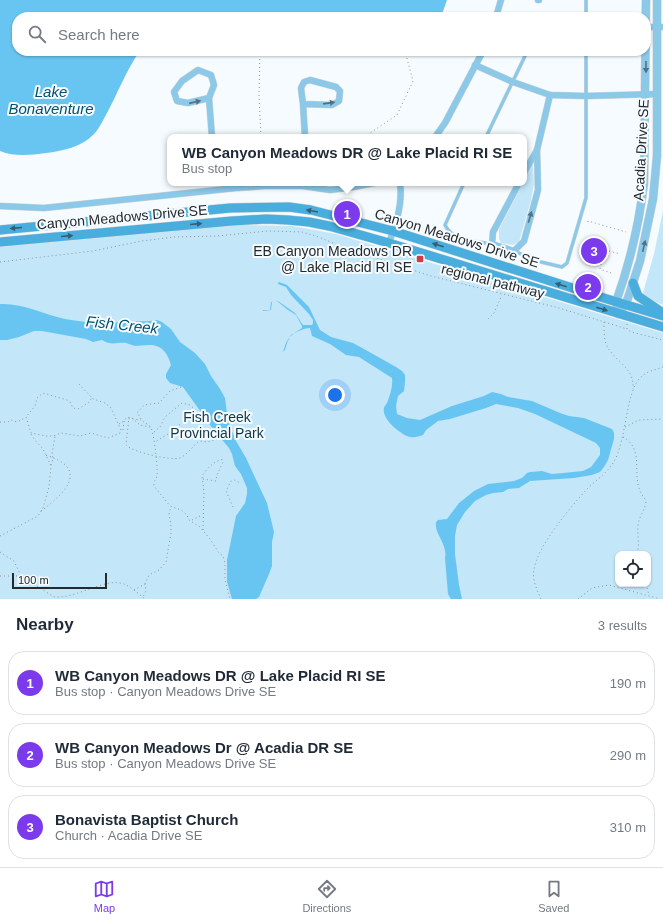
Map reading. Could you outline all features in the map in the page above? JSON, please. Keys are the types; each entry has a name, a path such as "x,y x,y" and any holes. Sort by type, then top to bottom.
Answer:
{"main road":[{"name":"Canyon Meadows Drive SE","path":"0,230 230,208 267,207 311,210 393,231 616,302 663,314"},
{"name":"Canyon Meadows Drive SE","path":"0,242 232,221 266,219 309,222 389,243 663,328"},
{"path":"633,283 638,296 663,314"}],"street":[{"path":"497,12 501,0"},
{"name":"Acadia Drive SE","path":"646,0 646,12"},
{"name":"Acadia Drive SE","path":"618,314 626,304 633,283 643,249 653,199 657,156 657,94 660,27 657,0"},
{"path":"437,134 446,123 480,56"},
{"name":"Acadia Drive SE","path":"618,314 616,302 631,254 641,207 644,183 646,56"},
{"path":"475,65 513,82 550,95 586,96 657,94"},
{"path":"209,98 188,103 177,101 174,92 182,81 198,70 211,75 214,85 209,98 212,134"},
{"path":"304,104 332,105 339,100 340,91 336,87 310,80 304,82 301,88 304,104 305,134"},
{"path":"517,186 493,232 492,244 514,251 524,241 538,190 537,150 550,95"},
{"path":"527,168 537,150"},
{"path":"0,206 44,208 217,186 266,186"},
{"path":"308,186 330,190 359,186"},
{"path":"389,243 397,221 402,195 400,186"}],"lane":[{"path":"586,0 586,12"},
{"path":"487,134 525,56"},
{"path":"514,251 537,261 562,267 567,263 586,198 586,56"},
{"path":"463,186 445,225 447,230 455,236 492,244"}],"path":[{"path":"260,56 258,96 261,134"},
{"path":"368,134 397,115 413,81 406,56"},
{"path":"588,222 626,232"},
{"name":"regional pathway","path":"0,262 93,251 142,241 166,238 217,236 268,231 294,231 316,236 345,248 431,276 559,308 627,328 631,332 663,340"},
{"path":"610,251 620,254"},
{"path":"601,264 600,268 614,274"},
{"path":"488,319 494,313 503,294"},
{"path":"541,599 536,586 534,569 541,551 558,523 587,489 605,474 614,463 620,448 625,428 634,383 632,376 606,344 604,321"},
{"path":"627,328 628,322"},
{"path":"633,392 638,380 644,374 663,367"},
{"path":"79,384 92,398 105,403 111,408 122,430"},
{"path":"181,387 170,392 159,402 144,405 136,413 153,432 157,473 154,486 171,507 181,510 191,521 200,527 210,539 218,553 223,556 225,563 225,580 230,599"},
{"path":"0,422 8,422 11,420 17,422 26,418 36,406 37,398 43,393 67,400 74,408 78,409 88,403 92,398"},
{"path":"153,432 160,427 165,417 182,402 190,404 197,411 184,420 173,431 154,443"},
{"path":"26,418 34,439 43,449 51,466"},
{"path":"119,424 126,418 142,420"},
{"path":"129,418 126,443 127,447 136,451 167,459 178,458 186,454 199,441 208,442 217,439"},
{"path":"132,418 140,425 150,427"},
{"path":"625,428 639,420 663,419"},
{"path":"31,433 46,436 61,433 80,436 91,433 108,438 118,435 121,432 124,421"},
{"path":"122,430 127,430"},
{"path":"41,512 50,485 49,476 56,435"},
{"path":"623,436 630,441 635,452 638,488 641,495 646,500 646,506 638,524 639,542 638,551"},
{"path":"0,536 38,516 64,490 70,478 70,469 52,457 45,455"},
{"path":"202,479 216,481 221,465 225,459 220,460 209,467 202,476 202,479 204,492 202,515 203,531"},
{"path":"233,507 226,491 231,480 235,480 241,484"},
{"path":"143,597 146,591 145,584 149,575 159,570 166,562 171,533 169,514 171,507"},
{"path":"191,521 202,515"},
{"path":"0,552 14,561 21,576"},
{"path":"0,576 21,576 54,597 79,593 110,582 126,585 145,599"},
{"path":"134,591 136,588 145,584"},
{"path":"578,599 592,588 604,586 614,586 660,599"},
{"path":"647,587 649,596"}],"green space":[{"path":"533,164 534,184 519,242 513,245 501,243 499,239 499,229 521,186 527,186 527,175"},
{"path":"663,211 663,305 652,300 643,293 654,254"},
{"name":"Fish Creek Provincial Park","path":"242,225 293,226 336,234 663,333 663,599 0,599 0,247"}],"water":[{"name":"Lake Bonaventure","path":"0,0 447,0 443,12 12,12 12,56 136,56 101,124 96,132 84,142 65,150 46,153 23,155 0,151"},
{"path":"279,282 287,285 309,307 320,330 331,337 353,343 402,371 405,375 404,391 398,396 396,406 397,414 407,418 420,420 452,406 492,392 508,397 532,401 560,413 584,418 612,429 614,439 608,460 600,472 592,475 574,478 530,481 519,488 508,489 503,492 486,495 475,501 465,512 457,525 455,536 455,554 462,599 451,599 448,594 445,548 437,531 436,522 438,520 447,519 459,503 474,491 488,484 514,481 522,478 530,472 542,471 552,474 583,471 591,467 600,455 600,448 596,443 535,414 518,408 496,404 450,419 438,421 426,430 423,435 414,437 406,436 392,426 384,412 384,407 391,391 392,378 359,357 346,355 330,344 312,336 310,328 302,329 294,333 302,328 302,326 296,315 277,301 295,313 303,325 312,325 313,320 309,314 291,295 286,287 278,284"},
{"path":"271,302 271,310 263,311 270,310"},
{"name":"Fish Creek","path":"0,304 17,305 65,319 97,323 157,320 171,329 180,342 195,353 205,364 225,398 228,421 236,441 246,458 267,503 274,532 272,542 272,566 259,597 256,599 232,599 227,582 227,560 236,516 245,503 247,488 241,474 235,466 229,448 213,429 183,387 170,383 166,378 166,374 171,365 164,350 153,345 135,346 126,343 109,343 102,340 93,342 86,339 42,331 34,331 19,337 0,340"},
{"path":"290,337 285,350 282,352 286,343"}],"place":[{"name":"WB Canyon Meadows DR @ Lake Placid RI SE","path":"347,214"},
{"name":"Bonavista Baptist Church","path":"594,251"},
{"name":"EB Canyon Meadows DR @ Lake Placid RI SE","path":"420,259"},
{"name":"WB Canyon Meadows Dr @ Acadia DR SE","path":"588,287"}]}
